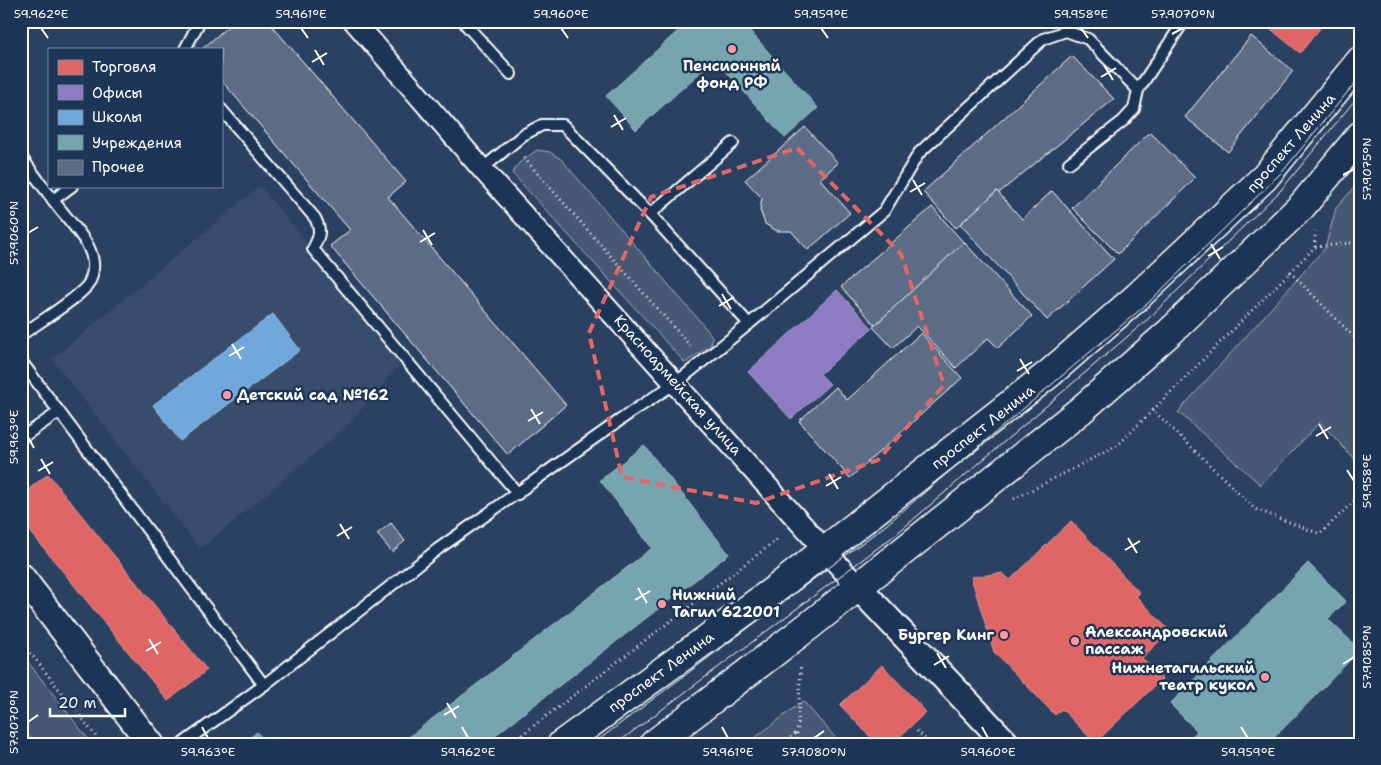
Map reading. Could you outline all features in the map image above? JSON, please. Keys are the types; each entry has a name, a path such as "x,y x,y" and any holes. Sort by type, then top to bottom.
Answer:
{"main road":[{"name":"проспект Ленина","path":"562,744 777,588 1050,373 1137,297 1266,178 1360,61"},
{"path":"654,744 858,587 1073,416 1170,332 1302,206 1360,136"}],"street":[{"name":"Красноармейская улица","path":"354,21 482,168 677,382 858,587 1006,744"},
{"path":"21,576 151,744"}],"lane":[{"path":"186,48 200,21"},
{"path":"466,21 466,25 510,74"},
{"path":"1068,162 1134,109 1138,90 1184,21"},
{"path":"182,744 264,685 404,574 704,362 884,211 919,153 1043,39 1066,31 1088,39 1138,90"},
{"path":"222,110 315,218 320,227 320,234 313,250 518,494"},
{"path":"482,168 523,135 542,124 563,125 650,214 749,324"},
{"path":"650,214 732,143"},
{"path":"21,157 88,246 93,258 93,272 88,285 21,335"},
{"path":"53,200 69,188"},
{"path":"21,361 264,685"},
{"path":"21,438 59,412"}],"path":[{"path":"512,144 704,362"},
{"path":"1010,502 1117,446 1315,248 1360,242"},
{"path":"1290,272 1360,343"},
{"path":"1152,410 1255,509 1320,534 1360,495"},
{"path":"510,744 779,538"},
{"path":"21,640 102,744"},
{"path":"793,666 801,660 797,744"},
{"path":"918,731 930,744"},
{"path":"783,744 798,732"}],"highlighted area":[{"path":"797,148 901,254 944,385 878,460 756,503 622,477 589,333 651,197"}],"shaded area":[{"path":"537,150 550,152 561,159 704,326 712,336 711,345 685,363 512,173 519,163"},
{"path":"1360,181 1360,465 1320,422 1261,485 1178,412 1325,248 1336,208"},
{"name":"Детский сад №162","path":"260,186 404,360 344,429 200,549 52,359"},
{"path":"21,653 92,744 36,744 21,726"},
{"path":"803,701 841,744 747,744"}],"building: Торговля":[{"path":"1261,21 1326,21 1300,53"},
{"path":"48,474 207,670 168,701 21,520 21,495"},
{"name":"Александровский пассаж","path":"1071,521 1140,593 1136,596 1170,631 1142,658 1162,679 1095,743 1062,709 1055,715 994,652 971,577 1003,573 1010,580"},
{"path":"882,665 926,712 892,744 877,744 840,705"}],"building: Офисы":[{"path":"837,290 872,328 820,374 830,384 791,419 748,372"}],"building: Школы":[{"path":"273,314 300,350 180,441 153,405"}],"building: Учреждения":[{"path":"689,21 741,21 818,108 785,138 715,59 636,130 606,96"},
{"path":"644,445 729,554 484,744 400,744 652,548 600,480"},
{"name":"Нижнетагильский театр кукол","path":"1308,563 1346,601 1328,619 1360,650 1268,744 1185,744 1197,731 1170,704"},
{"path":"257,732 266,744 242,744"}],"building: Прочее":[{"path":"234,21 268,21 406,182 388,197 566,405 508,455 330,246 350,230 222,81 222,48 203,48"},
{"path":"1251,36 1293,71 1228,152 1185,117"},
{"path":"1072,56 1114,99 956,228 923,192"},
{"path":"805,127 838,163 820,179 850,213 808,250 791,231 777,231 765,224 760,210 762,198 745,180"},
{"path":"1150,132 1195,178 1118,254 1072,208"},
{"path":"997,191 1022,219 1052,191 1114,259 1047,320 960,224"},
{"path":"932,207 965,244 875,325 841,287"},
{"path":"964,242 1032,316 998,348 988,338 956,368 917,326 893,348 873,327"},
{"path":"921,333 962,378 850,478 799,421 836,387 847,400"},
{"path":"391,523 405,541 392,552 377,534"}],"tram line":[{"path":"593,744 886,525 1148,303 1283,171 1360,77"},
{"path":"616,744 895,535 1148,319 1281,190 1360,94"}],"place":[{"name":"Пенсионный фонд РФ","path":"732,49"},
{"name":"Детский сад №162","path":"227,395"},
{"name":"Нижний Тагил 622001","path":"662,604"},
{"name":"Бургер Кинг","path":"1004,635"},
{"name":"Александровский пассаж","path":"1075,641"},
{"name":"Нижнетагильский театр кукол","path":"1265,677"}]}
